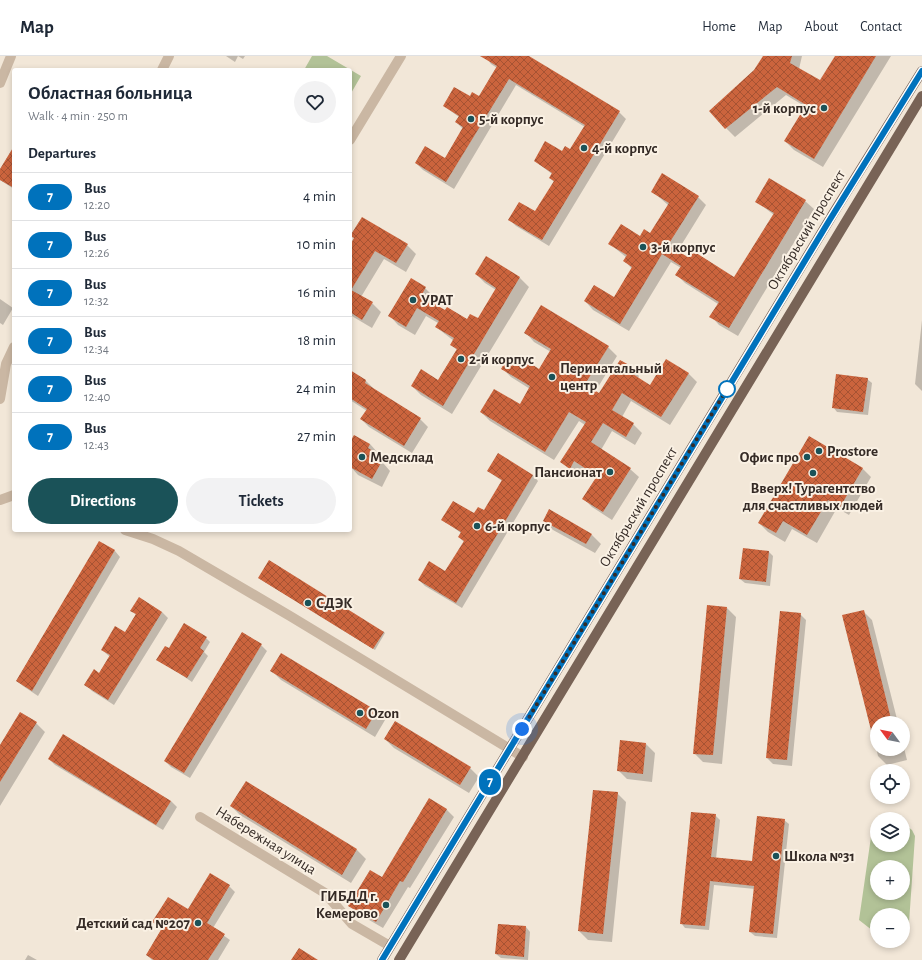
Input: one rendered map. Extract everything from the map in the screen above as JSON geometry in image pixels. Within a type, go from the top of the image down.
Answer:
[{"type":"main road","name":"Октябрьский проспект","points":[[382,960],[828,222],[922,71]]},
{"type":"main road","name":"Октябрьский проспект","points":[[399,960],[922,96]]},
{"type":"street","points":[[0,84],[11,56]]},
{"type":"street","points":[[163,68],[169,56]]},
{"type":"street","points":[[352,137],[401,56]]},
{"type":"street","points":[[0,399],[6,364],[12,351]]},
{"type":"street","points":[[0,500],[12,496]]},
{"type":"street","points":[[131,532],[153,539],[178,551],[297,620],[523,757]]},
{"type":"street","name":"Набережная улица","points":[[200,817],[325,893],[352,924],[390,946]]},
{"type":"green space","points":[[312,56],[327,56],[347,68],[305,68]]},
{"type":"green space","points":[[352,71],[361,76],[352,92]]},
{"type":"green space","points":[[910,828],[915,836],[910,908],[870,908],[870,929],[859,920],[870,844],[870,852],[910,852]]},
{"type":"building","name":"4-й корпус","points":[[480,56],[529,56],[620,111],[542,240],[508,220],[519,202],[535,211],[554,181],[549,178],[552,173],[534,161],[545,141],[562,151],[565,146],[570,149],[585,125],[509,79],[446,182],[415,163],[425,146],[445,158],[463,127],[455,122],[459,116],[443,106],[454,87],[470,96],[472,92],[479,96],[497,66]]},
{"type":"building","name":"1-й корпус","points":[[763,56],[792,56],[790,63],[820,80],[835,56],[876,56],[814,159],[784,141],[806,105],[777,87],[725,129],[709,111],[754,70]]},
{"type":"building","points":[[12,149],[12,187],[0,180],[0,169]]},
{"type":"building","name":"3-й корпус","points":[[662,173],[699,196],[668,245],[686,256],[690,249],[734,277],[774,213],[755,202],[769,178],[806,200],[729,328],[709,317],[719,302],[675,275],[681,266],[662,254],[620,324],[584,301],[594,285],[614,297],[632,267],[623,261],[627,255],[608,244],[621,224],[640,236],[644,229],[650,233],[669,203],[651,192]]},
{"type":"building","points":[[362,217],[408,244],[396,263],[375,251],[352,288],[352,242],[354,238],[352,237],[352,233]]},
{"type":"building","name":"2-й корпус","points":[[486,256],[520,277],[443,406],[411,386],[421,369],[438,380],[457,349],[450,345],[454,338],[435,327],[439,321],[417,308],[406,327],[388,316],[411,278],[426,287],[421,296],[445,310],[447,307],[467,319],[470,314],[478,318],[496,288],[475,274]]},
{"type":"building","points":[[352,291],[373,302],[362,320],[352,313]]},
{"type":"building","name":"Перинатальный центр","points":[[541,305],[609,346],[585,384],[599,393],[620,360],[631,366],[628,371],[650,385],[666,359],[689,373],[661,417],[622,393],[612,410],[634,423],[626,437],[603,423],[591,442],[631,468],[603,512],[582,499],[597,476],[574,461],[570,469],[560,462],[586,422],[569,412],[545,452],[480,412],[494,389],[520,404],[530,386],[501,369],[508,357],[517,363],[521,357],[539,369],[551,349],[524,333]]},
{"type":"building","points":[[352,371],[366,380],[365,383],[421,418],[404,446],[360,419],[367,409],[352,399]]},
{"type":"building","points":[[836,374],[868,378],[863,412],[832,408]]},
{"type":"building","name":"Медсклад","points":[[354,435],[370,444],[368,448],[375,452],[373,456],[382,461],[372,479],[352,468],[352,438]]},
{"type":"building","points":[[809,436],[863,468],[840,507],[828,500],[807,535],[783,521],[776,533],[758,523]]},
{"type":"building","name":"6-й корпус","points":[[498,453],[533,475],[456,603],[418,580],[429,561],[445,571],[464,541],[458,537],[461,532],[441,520],[453,501],[474,513],[478,507],[484,510],[502,480],[487,471]]},
{"type":"building","points":[[549,509],[592,534],[586,544],[543,521]]},
{"type":"building","points":[[99,541],[115,550],[32,691],[16,681]]},
{"type":"building","points":[[743,548],[769,551],[766,582],[739,579]]},
{"type":"building","points":[[269,560],[384,632],[373,649],[258,578]]},
{"type":"building","points":[[139,597],[162,612],[108,700],[84,685],[94,669],[99,673],[110,655],[101,650],[115,626],[125,632],[136,614],[130,611]]},
{"type":"building","points":[[707,605],[727,607],[713,755],[693,754]]},
{"type":"building","points":[[864,610],[890,716],[870,716],[870,726],[842,615]]},
{"type":"building","points":[[780,611],[801,613],[787,760],[766,758]]},
{"type":"building","points":[[184,623],[207,637],[200,648],[204,651],[187,678],[156,660],[165,646],[169,648]]},
{"type":"building","points":[[242,632],[262,644],[184,773],[164,761]]},
{"type":"building","points":[[281,653],[377,711],[366,729],[270,671]]},
{"type":"building","points":[[20,712],[37,722],[0,782],[0,745]]},
{"type":"building","points":[[395,721],[471,767],[460,785],[384,739]]},
{"type":"building","points":[[63,734],[171,801],[156,825],[48,759]]},
{"type":"building","points":[[620,740],[646,743],[643,774],[617,771]]},
{"type":"building","points":[[246,781],[357,849],[342,875],[230,806]]},
{"type":"building","points":[[593,790],[618,792],[603,934],[578,931]]},
{"type":"building","points":[[429,798],[447,809],[403,882],[400,881],[376,922],[348,906],[370,870],[382,877]]},
{"type":"building","points":[[691,812],[716,814],[711,857],[752,861],[757,816],[785,819],[773,934],[749,932],[754,886],[710,881],[705,926],[680,924]]},
{"type":"building","points":[[210,873],[230,885],[207,923],[225,934],[208,960],[154,960],[146,955],[162,928],[152,922],[168,897],[188,909]]},
{"type":"building","points":[[498,924],[526,926],[524,957],[495,954]]},
{"type":"building","points":[[299,948],[318,960],[291,960]]},
{"type":"bus line","name":"7","points":[[382,960],[829,221],[922,71]]},
{"type":"place","name":"1-й корпус","points":[[824,108]]},
{"type":"place","name":"5-й корпус","points":[[471,119]]},
{"type":"place","name":"4-й корпус","points":[[584,148]]},
{"type":"place","name":"3-й корпус","points":[[643,247]]},
{"type":"place","name":"УРАТ","points":[[413,300]]},
{"type":"place","name":"2-й корпус","points":[[461,359]]},
{"type":"place","name":"Перинатальный центр","points":[[552,377]]},
{"type":"place","name":"Prostore","points":[[819,451]]},
{"type":"place","name":"Медсклад","points":[[362,457]]},
{"type":"place","name":"Офис про","points":[[807,457]]},
{"type":"place","name":"Пансионат","points":[[610,472]]},
{"type":"place","name":"Вверх! Турагентство для счастливых людей","points":[[813,473]]},
{"type":"place","name":"6-й корпус","points":[[477,526]]},
{"type":"place","name":"СДЭК","points":[[308,603]]},
{"type":"place","name":"Ozon","points":[[360,713]]},
{"type":"place","name":"Школа №31","points":[[776,856]]},
{"type":"place","name":"ГИБДД г. Кемерово","points":[[386,905]]},
{"type":"place","name":"Детский сад №207","points":[[198,923]]},
{"type":"route","points":[[522,729],[727,389]]}]
